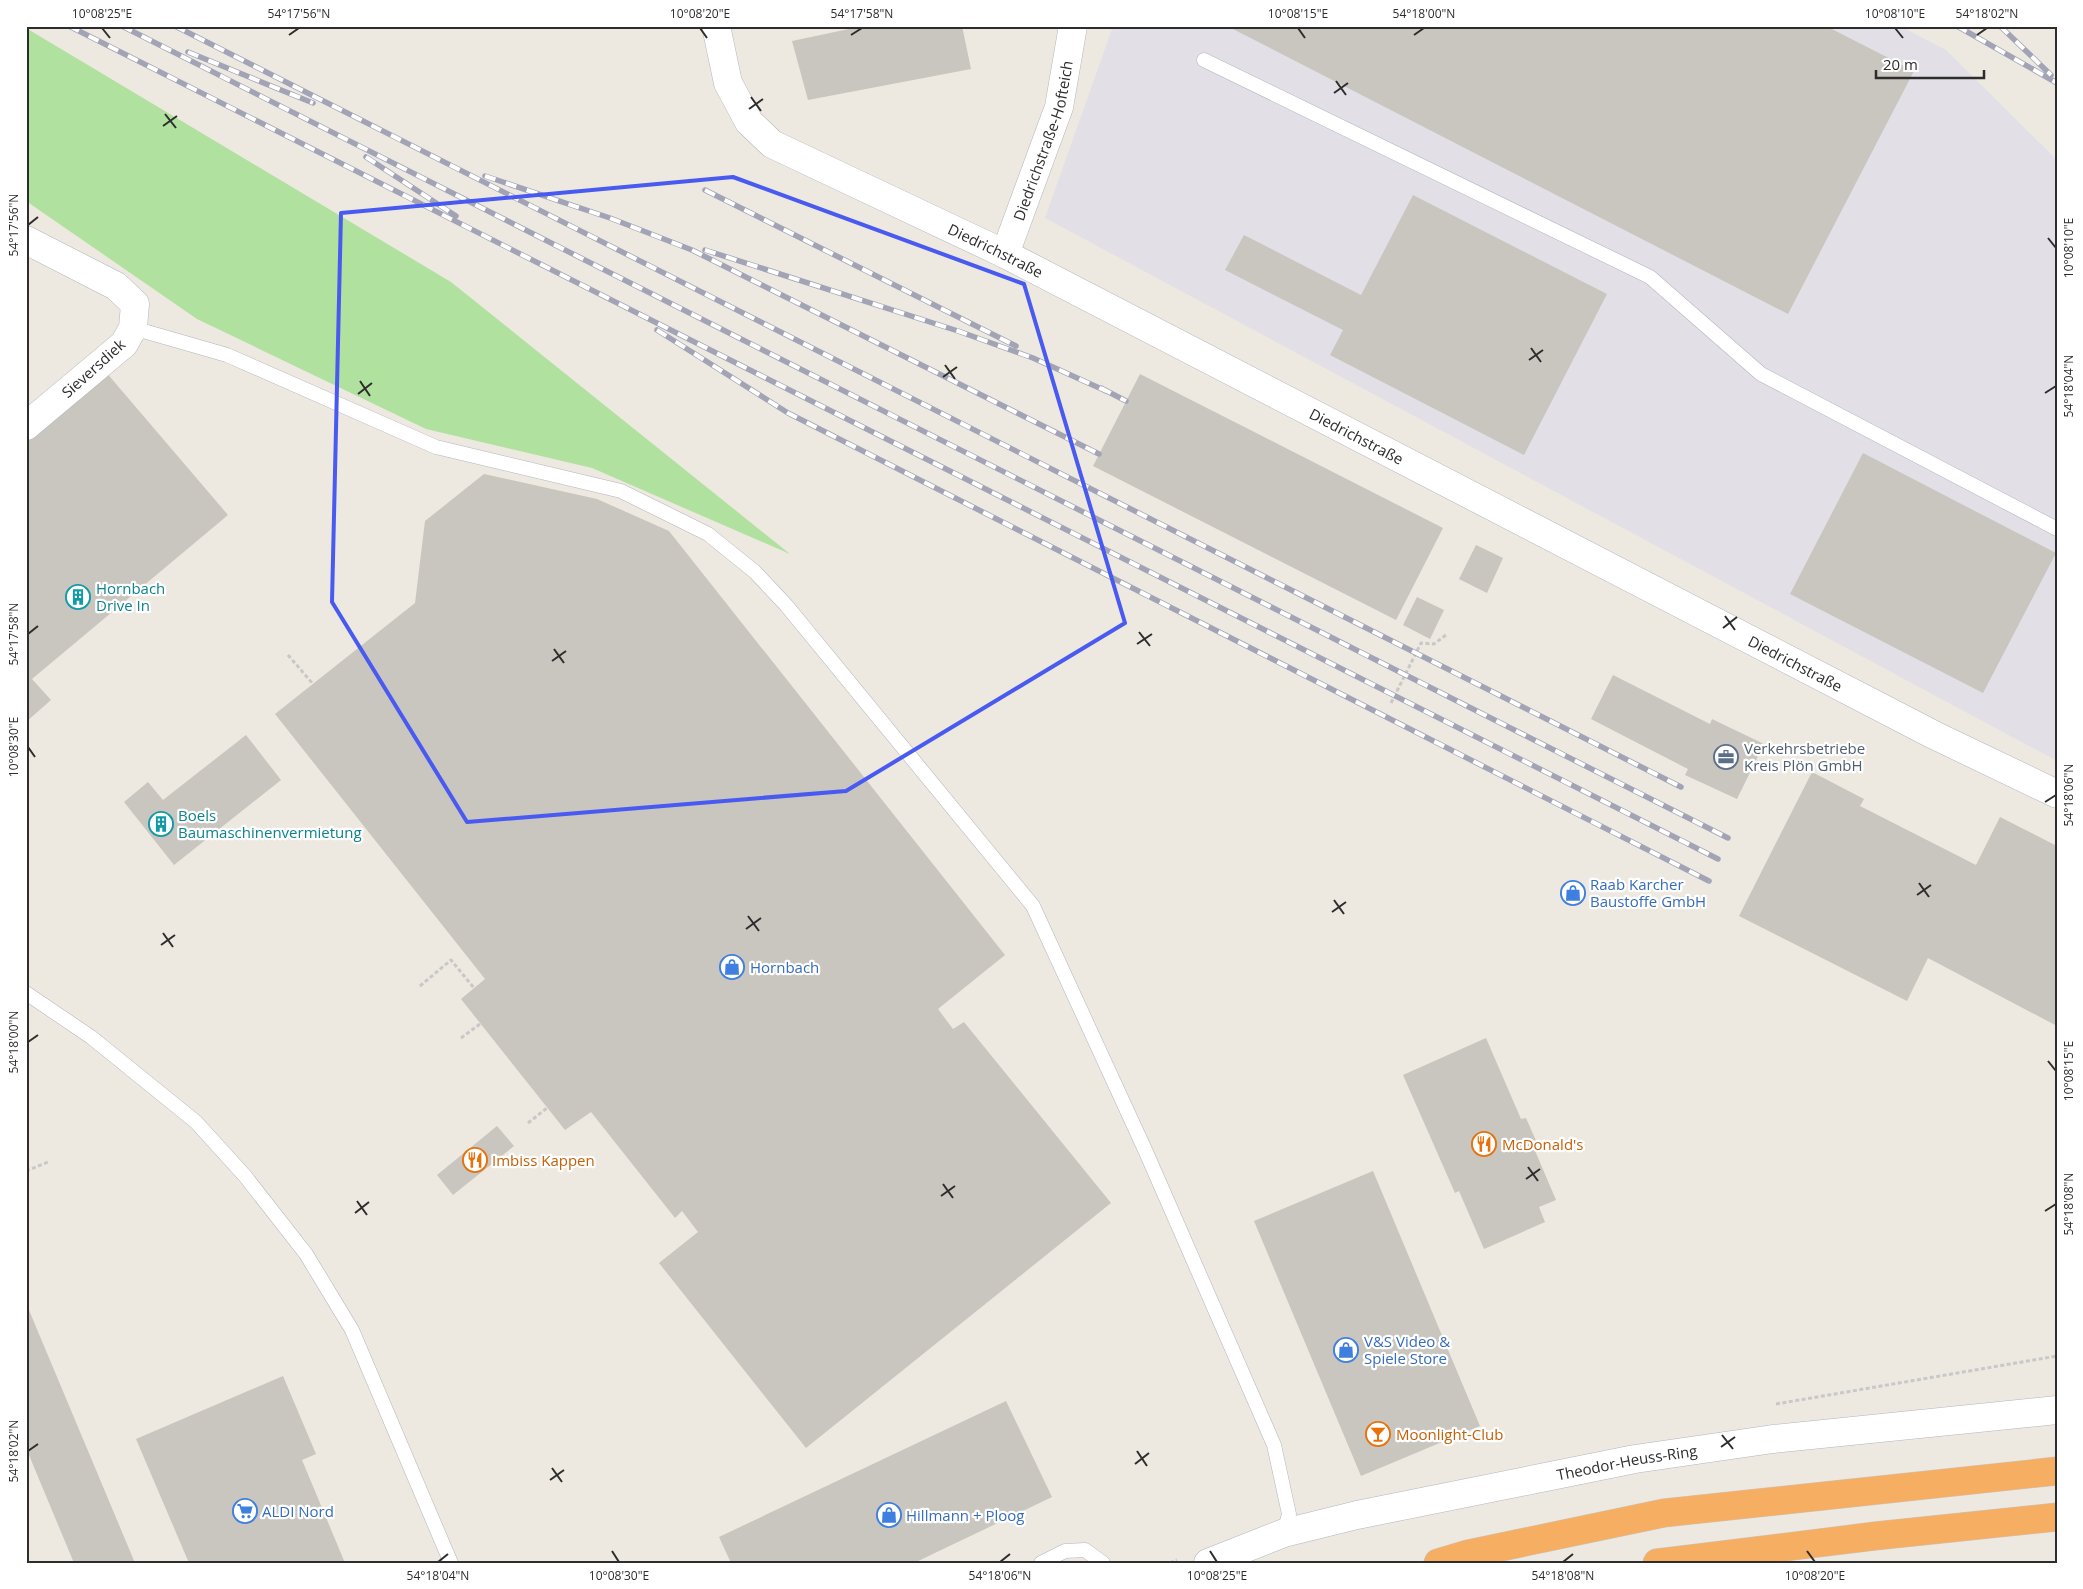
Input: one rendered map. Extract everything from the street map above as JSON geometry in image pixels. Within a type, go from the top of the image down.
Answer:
[{"type":"highway","points":[[1438,1563],[1468,1554],[1664,1513],[2057,1471]]},
{"type":"highway","points":[[1657,1563],[1875,1536],[2057,1517]]},
{"type":"street","name":"Diedrichstraße","points":[[716,26],[728,83],[749,122],[772,144],[1006,254],[1934,735],[2057,794]]},
{"type":"street","name":"Diedrichstraße-Hofteich","points":[[1006,254],[1059,107],[1072,26]]},
{"type":"street","name":"Sieversdiek","points":[[26,240],[116,286],[135,304],[133,328],[124,344],[26,426]]},
{"type":"street","name":"Theodor-Heuss-Ring","points":[[1208,1563],[1284,1533],[1357,1515],[1635,1459],[1773,1439],[2057,1410]]},
{"type":"lane","points":[[1204,60],[1650,277],[1761,374],[2057,529]]},
{"type":"lane","points":[[133,328],[227,355],[436,447],[621,490],[708,534],[755,572],[786,605],[1033,906],[1146,1152],[1274,1445],[1289,1514],[1284,1533]]},
{"type":"lane","points":[[26,993],[91,1037],[196,1122],[245,1176],[306,1254],[352,1330],[451,1563]]},
{"type":"lane","points":[[1041,1563],[1065,1551],[1085,1550],[1103,1563]]},
{"type":"path","points":[[1391,703],[1421,643],[1434,644],[1446,635]]},
{"type":"path","points":[[288,654],[313,684]]},
{"type":"path","points":[[420,986],[451,960],[474,988]]},
{"type":"path","points":[[461,1038],[480,1024]]},
{"type":"path","points":[[528,1123],[548,1108]]},
{"type":"path","points":[[26,1172],[48,1162]]},
{"type":"highlighted area","points":[[733,177],[1024,284],[1125,623],[846,791],[467,822],[332,602],[341,213]]},
{"type":"shaded area","points":[[1113,26],[1900,26],[1946,50],[2057,160],[2057,761],[1045,218]]},
{"type":"green space","points":[[26,28],[451,282],[790,554],[592,468],[426,429],[197,319],[26,201]]},
{"type":"building","points":[[863,26],[962,26],[971,69],[808,100],[792,41]]},
{"type":"building","points":[[1227,26],[1826,26],[1914,71],[1788,314]]},
{"type":"building","points":[[1413,195],[1607,294],[1524,455],[1330,355],[1343,330],[1225,270],[1244,235],[1361,295]]},
{"type":"building","name":"Hornbach Drive In","points":[[105,371],[228,515],[32,679],[51,700],[26,722],[26,438]]},
{"type":"building","points":[[1140,374],[1443,528],[1396,620],[1093,466]]},
{"type":"building","points":[[1863,453],[2056,553],[1983,693],[1790,594]]},
{"type":"building","name":"Hornbach","points":[[484,474],[597,499],[669,531],[1005,955],[938,1009],[953,1029],[964,1022],[1111,1203],[806,1448],[659,1263],[698,1232],[682,1211],[675,1218],[591,1112],[565,1130],[461,999],[485,979],[275,714],[415,603],[425,521]]},
{"type":"building","points":[[1476,545],[1503,558],[1487,593],[1459,579]]},
{"type":"building","points":[[1417,597],[1444,610],[1430,639],[1403,625]]},
{"type":"building","points":[[1613,675],[1710,724],[1712,719],[1764,744],[1737,799],[1685,775],[1688,769],[1591,719]]},
{"type":"building","points":[[246,735],[281,780],[174,865],[124,802],[148,782],[163,800]]},
{"type":"building","points":[[1812,772],[1864,799],[1860,806],[1976,865],[2000,817],[2057,846],[2057,1026],[1928,958],[1907,1001],[1739,916]]},
{"type":"building","name":"McDonald's","points":[[1486,1038],[1521,1119],[1526,1118],[1537,1143],[1533,1146],[1556,1200],[1539,1207],[1545,1222],[1484,1249],[1459,1191],[1455,1193],[1403,1075]]},
{"type":"building","name":"Imbiss Kappen","points":[[497,1126],[514,1146],[453,1195],[437,1175]]},
{"type":"building","points":[[1373,1171],[1480,1426],[1361,1476],[1254,1221]]},
{"type":"building","points":[[26,1303],[135,1563],[74,1563],[26,1448]]},
{"type":"building","name":"ALDI Nord","points":[[283,1376],[316,1454],[302,1460],[345,1563],[189,1563],[136,1439]]},
{"type":"building","points":[[1006,1401],[1052,1497],[914,1563],[731,1563],[719,1537]]},
{"type":"railway","points":[[69,26],[1718,859]]},
{"type":"railway","points":[[122,26],[1728,838]]},
{"type":"railway","points":[[175,26],[1681,787]]},
{"type":"railway","points":[[1957,26],[2057,83]]},
{"type":"railway","points":[[2000,26],[2051,75]]},
{"type":"railway","points":[[188,52],[313,103]]},
{"type":"railway","points":[[366,157],[456,216]]},
{"type":"railway","points":[[485,176],[610,218],[692,250],[1099,454]]},
{"type":"railway","points":[[705,190],[1016,346]]},
{"type":"railway","points":[[705,250],[958,331],[1033,358],[1106,391]]},
{"type":"railway","points":[[657,330],[788,413],[1709,881]]},
{"type":"railway","points":[[1101,388],[1126,401]]},
{"type":"place","name":"Hornbach Drive In","points":[[78,597]]},
{"type":"place","name":"Verkehrsbetriebe Kreis Plön GmbH","points":[[1726,757]]},
{"type":"place","name":"Boels Baumaschinenvermietung","points":[[161,824]]},
{"type":"place","name":"Raab Karcher Baustoffe GmbH","points":[[1573,893]]},
{"type":"place","name":"Hornbach","points":[[732,967]]},
{"type":"place","name":"McDonald's","points":[[1484,1144]]},
{"type":"place","name":"Imbiss Kappen","points":[[475,1160]]},
{"type":"place","name":"V&S Video & Spiele Store","points":[[1346,1350]]},
{"type":"place","name":"Moonlight-Club","points":[[1378,1434]]},
{"type":"place","name":"ALDI Nord","points":[[245,1511]]},
{"type":"place","name":"Hillmann + Ploog","points":[[889,1515]]}]
